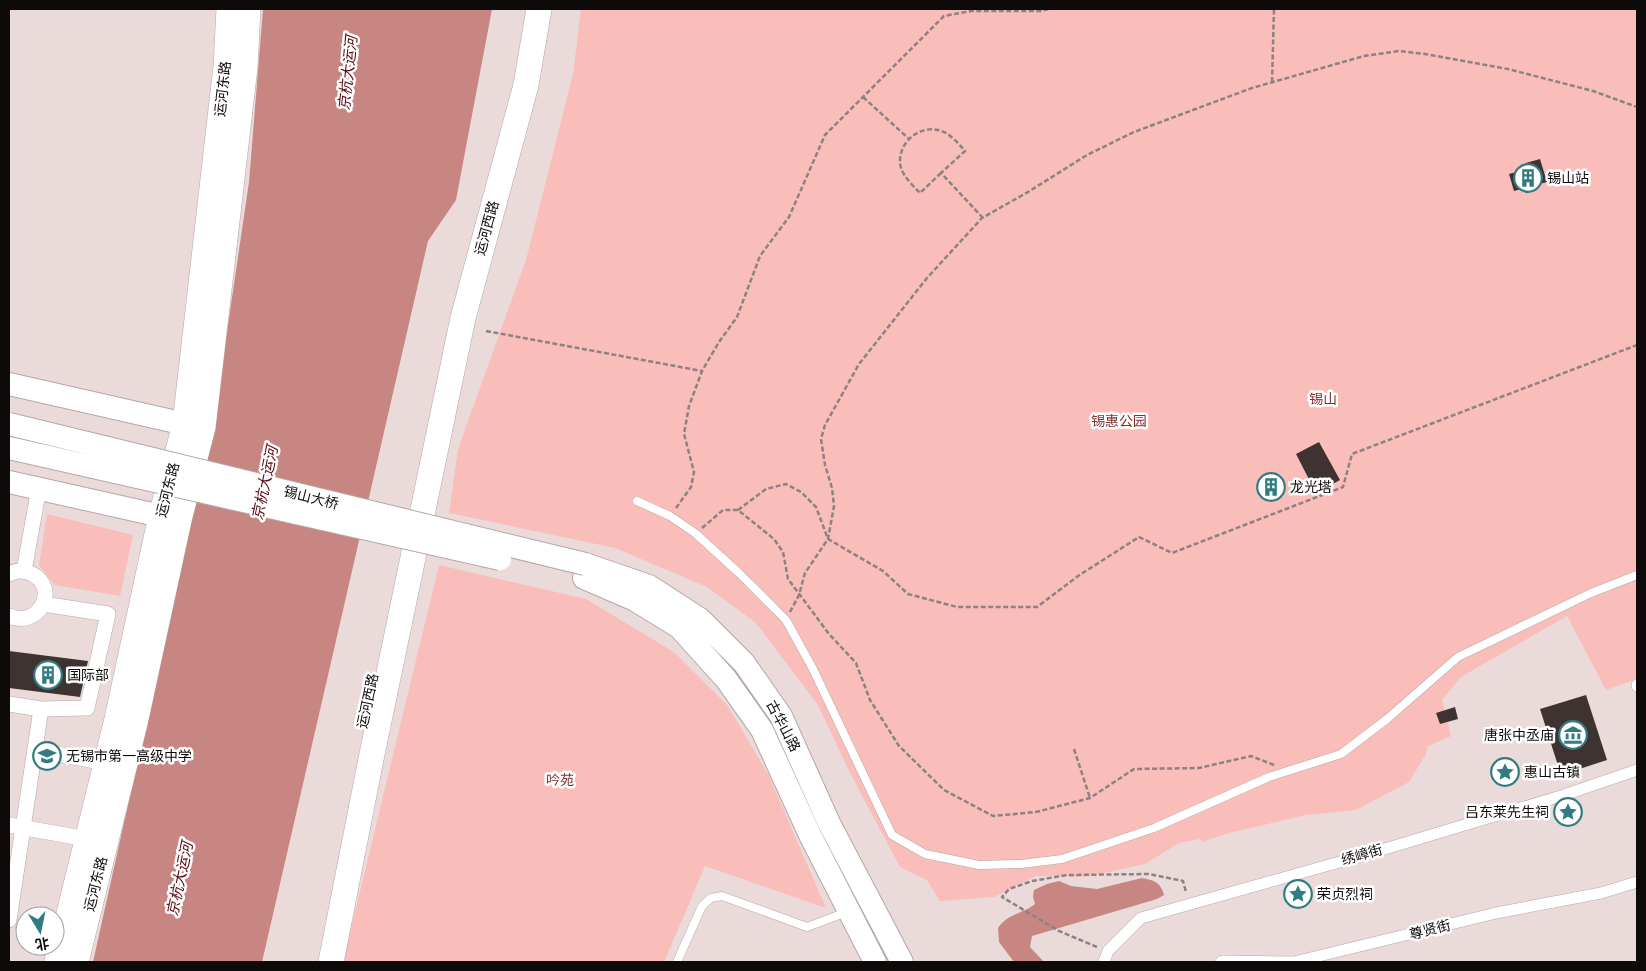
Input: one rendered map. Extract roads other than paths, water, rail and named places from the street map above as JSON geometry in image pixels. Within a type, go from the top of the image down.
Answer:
[{"type":"main road","name":"运河东路","points":[[57,962],[117,720],[161,516],[185,424],[226,66],[229,9]]},
{"type":"main road","name":"运河东路","points":[[76,962],[135,724],[180,520],[203,427],[245,67],[248,9]]},
{"type":"main road","name":"运河西路","points":[[331,962],[463,318],[526,85],[539,9]]},
{"type":"main road","points":[[9,384],[185,424]]},
{"type":"main road","name":"锡山大桥","points":[[9,424],[584,571]]},
{"type":"main road","name":"锡山大桥","points":[[9,448],[584,571]]},
{"type":"main road","name":"运河西路","points":[[314,962],[414,472],[436,448]]},
{"type":"main road","points":[[9,482],[161,516]]},
{"type":"main road","name":"古华山路","points":[[584,571],[649,586],[700,619],[744,663],[781,716],[829,823],[860,905],[875,962]]},
{"type":"main road","name":"古华山路","points":[[860,905],[902,962]]},
{"type":"street","points":[[24,571],[39,488]]},
{"type":"street","points":[[9,574],[24,571],[35,575],[41,581],[45,596],[39,611],[25,619],[9,616]]},
{"type":"street","points":[[9,704],[41,709],[87,708],[108,614],[43,604]]},
{"type":"street","points":[[9,920],[16,826],[35,750],[41,709]]},
{"type":"street","points":[[35,750],[106,763]]},
{"type":"street","name":"绣嶂街","points":[[1106,957],[1141,918],[1561,796],[1637,770]]},
{"type":"street","points":[[16,826],[87,839]]},
{"type":"street","name":"尊贤街","points":[[1221,962],[1294,962],[1496,913],[1601,894],[1637,882]]},
{"type":"lane","points":[[637,501],[670,516],[695,533],[786,620],[813,669],[892,835],[925,854],[979,865],[1021,864],[1062,859],[1154,828],[1244,788],[1341,754],[1387,719],[1458,657],[1591,593],[1637,575]]},
{"type":"lane","points":[[677,962],[702,906],[710,898],[722,896],[807,927],[860,905]]},
{"type":"water","name":"京杭大运河","points":[[263,9],[492,9],[456,200],[428,241],[262,962],[93,962],[215,414],[249,182]]},
{"type":"water","points":[[1142,878],[1156,882],[1161,887],[1164,895],[1157,899],[1032,936],[1030,947],[1044,962],[1014,962],[999,942],[998,928],[1002,923],[1035,904],[1034,890],[1047,884],[1059,881],[1071,886],[1097,889]]},
{"type":"place","name":"锡山站","points":[[1528,178]]},
{"type":"place","name":"龙光塔","points":[[1271,487]]},
{"type":"place","name":"国际部","points":[[48,675]]},
{"type":"place","name":"唐张中丞庙","points":[[1573,735]]},
{"type":"place","name":"无锡市第一高级中学","points":[[47,756]]},
{"type":"place","name":"惠山古镇","points":[[1505,772]]},
{"type":"place","name":"吕东莱先生祠","points":[[1568,812]]},
{"type":"place","name":"荣贞烈祠","points":[[1298,894]]},
{"type":"park label","name":"锡山","points":[[1323,399]]},
{"type":"park label","name":"锡惠公园","points":[[1119,421]]},
{"type":"park label","name":"吟苑","points":[[560,780]]}]
